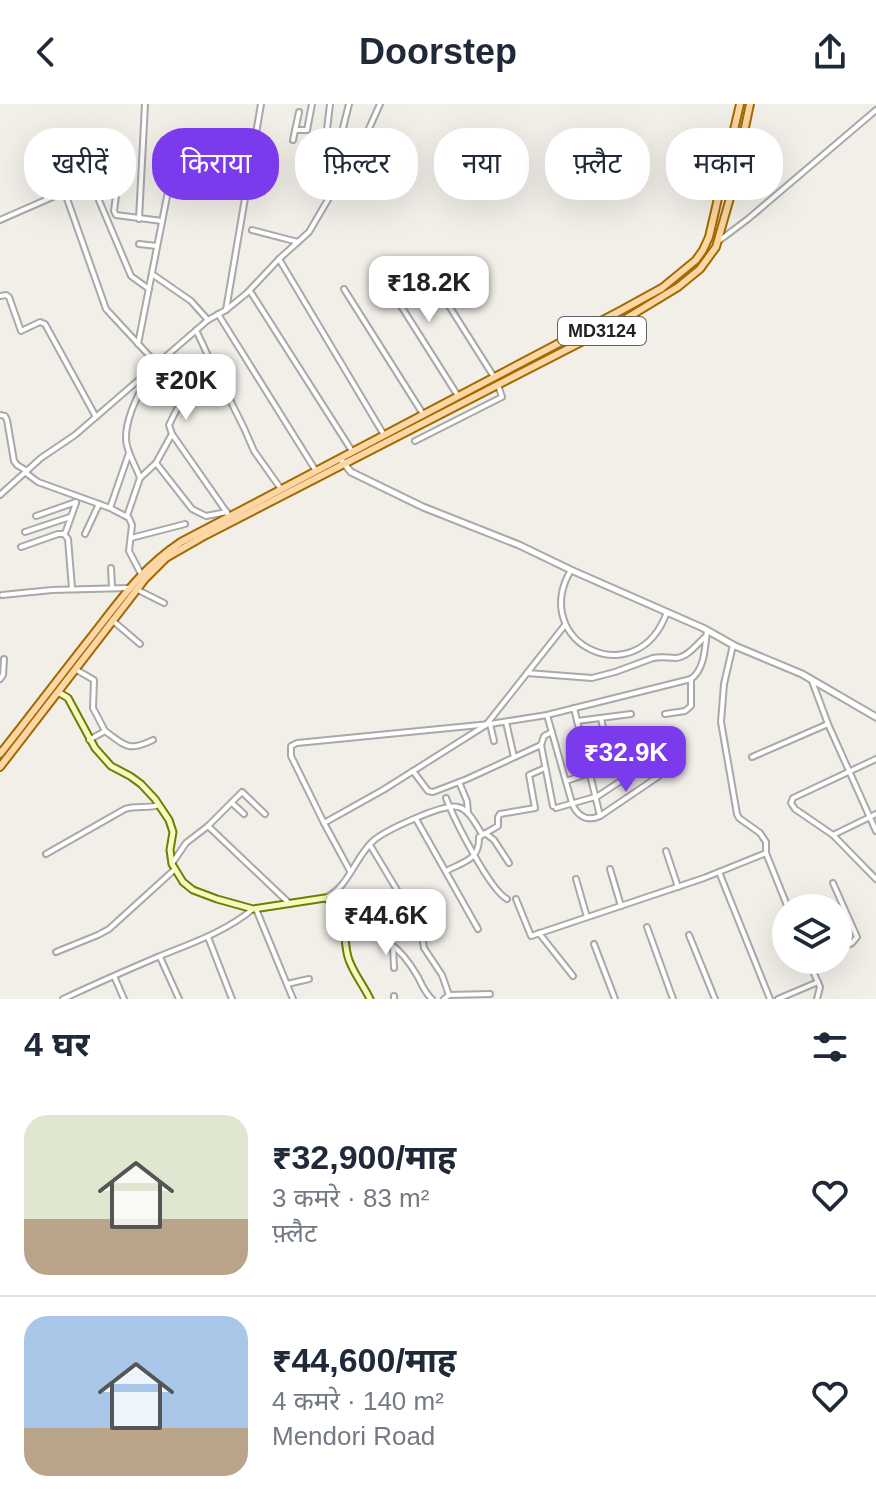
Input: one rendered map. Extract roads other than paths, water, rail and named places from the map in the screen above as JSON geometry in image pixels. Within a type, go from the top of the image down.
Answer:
[{"type":"main road","name":"MD3124","points":[[342,461],[352,451],[662,288],[696,260],[709,237],[740,104]]},
{"type":"main road","name":"MD3124","points":[[137,589],[166,558],[342,461],[424,424],[622,321],[665,296],[700,269],[718,241],[750,104]]},
{"type":"main road","points":[[445,403],[449,410]]},
{"type":"main road","points":[[0,767],[4,753],[42,702],[128,588],[158,557],[228,514],[342,461]]},
{"type":"main road","points":[[4,753],[58,692],[137,589]]},
{"type":"main road","points":[[58,692],[68,698],[89,740],[111,766],[141,784],[159,805],[173,828],[170,850],[173,867],[183,882],[193,890],[255,909],[325,898],[331,900],[338,908],[346,932],[349,961],[370,999]]},
{"type":"street","points":[[139,219],[145,104]]},
{"type":"street","points":[[226,310],[261,104]]},
{"type":"street","points":[[307,128],[312,104]]},
{"type":"street","points":[[327,128],[330,104]]},
{"type":"street","points":[[343,128],[349,104]]},
{"type":"street","points":[[0,495],[208,320],[249,291],[309,232],[367,133],[380,104]]},
{"type":"street","points":[[718,241],[876,110]]},
{"type":"street","points":[[295,128],[299,112]]},
{"type":"street","points":[[293,140],[295,130]]},
{"type":"street","points":[[0,220],[41,200]]},
{"type":"street","points":[[67,200],[106,309],[154,365]]},
{"type":"street","points":[[98,200],[131,276],[149,289]]},
{"type":"street","points":[[115,200],[116,215],[162,221]]},
{"type":"street","points":[[138,344],[166,200]]},
{"type":"street","points":[[252,230],[298,242]]},
{"type":"street","points":[[139,244],[157,246]]},
{"type":"street","points":[[279,259],[384,435]]},
{"type":"street","points":[[377,268],[458,396]]},
{"type":"street","points":[[425,268],[494,377]]},
{"type":"street","points":[[152,274],[198,306],[208,320]]},
{"type":"street","points":[[344,289],[423,414]]},
{"type":"street","points":[[249,291],[352,451]]},
{"type":"street","points":[[0,296],[9,297],[21,331],[40,322],[45,324],[96,417]]},
{"type":"street","points":[[218,314],[316,471]]},
{"type":"street","points":[[196,330],[254,451],[281,489]]},
{"type":"street","points":[[156,463],[192,509],[206,516],[228,514],[172,434],[169,425],[195,377],[210,360]]},
{"type":"street","points":[[140,478],[126,443],[129,418],[154,365]]},
{"type":"street","points":[[415,441],[502,397],[498,385]]},
{"type":"street","points":[[458,406],[461,418]]},
{"type":"street","points":[[0,415],[7,420],[14,461],[38,482],[77,500],[99,504],[127,516],[132,525],[129,551],[141,574]]},
{"type":"street","points":[[424,424],[425,436]]},
{"type":"street","points":[[127,516],[140,478],[156,463],[172,434]]},
{"type":"street","points":[[110,508],[129,451]]},
{"type":"street","points":[[342,461],[351,472],[423,507],[519,545],[667,612],[811,679],[876,717]]},
{"type":"street","points":[[36,516],[77,500]]},
{"type":"street","points":[[64,534],[77,500]]},
{"type":"street","points":[[85,534],[99,504]]},
{"type":"street","points":[[25,532],[70,517]]},
{"type":"street","points":[[131,538],[185,524]]},
{"type":"street","points":[[21,547],[64,534]]},
{"type":"street","points":[[64,534],[68,539],[73,590]]},
{"type":"street","points":[[111,568],[112,587]]},
{"type":"street","points":[[571,570],[565,580],[560,603],[565,625],[575,639],[588,649],[604,655],[621,655],[637,650],[651,641],[661,628],[667,612]]},
{"type":"street","points":[[2,595],[112,587],[137,589],[164,603]]},
{"type":"street","points":[[112,620],[140,644]]},
{"type":"street","points":[[324,823],[488,725],[565,625]]},
{"type":"street","points":[[527,673],[577,678],[602,676],[653,658],[684,656],[708,633]]},
{"type":"street","points":[[350,871],[291,756],[291,746],[294,744],[488,725],[547,715],[691,679],[701,668],[708,633]]},
{"type":"street","points":[[730,643],[721,722],[739,818],[760,833],[766,842],[766,853],[782,894]]},
{"type":"street","points":[[0,679],[4,659]]},
{"type":"street","points":[[75,669],[95,682],[93,708],[105,731],[127,747],[141,746],[153,740]]},
{"type":"street","points":[[665,714],[685,711],[691,706],[691,679]]},
{"type":"street","points":[[811,679],[876,831]]},
{"type":"street","points":[[574,708],[600,816]]},
{"type":"street","points":[[577,721],[631,714]]},
{"type":"street","points":[[547,715],[572,803],[580,816],[592,819],[600,816],[659,776]]},
{"type":"street","points":[[601,718],[611,766]]},
{"type":"street","points":[[506,722],[514,757]]},
{"type":"street","points":[[752,757],[828,724]]},
{"type":"street","points":[[488,725],[494,741]]},
{"type":"street","points":[[89,740],[105,731]]},
{"type":"street","points":[[552,732],[544,736],[541,745],[554,807],[595,797],[642,767]]},
{"type":"street","points":[[606,745],[628,744]]},
{"type":"street","points":[[413,771],[430,792],[541,745]]},
{"type":"street","points":[[566,781],[654,749],[672,751]]},
{"type":"street","points":[[876,759],[791,801],[795,809],[833,835],[876,879]]},
{"type":"street","points":[[446,871],[475,856],[479,837],[498,826],[498,817],[502,813],[535,808],[529,775],[545,768]]},
{"type":"street","points":[[459,782],[468,813]]},
{"type":"street","points":[[56,952],[109,929],[173,867],[186,843],[244,792],[265,814]]},
{"type":"street","points":[[446,798],[475,856],[498,894],[507,899]]},
{"type":"street","points":[[232,803],[244,814]]},
{"type":"street","points":[[46,854],[125,809],[159,805]]},
{"type":"street","points":[[325,898],[337,891],[370,845],[381,836],[449,806],[459,807],[468,813],[483,834],[494,840],[509,863]]},
{"type":"street","points":[[833,835],[876,814]]},
{"type":"street","points":[[416,819],[478,929]]},
{"type":"street","points":[[208,826],[290,904]]},
{"type":"street","points":[[370,845],[421,930],[424,948],[442,975],[446,997],[490,994]]},
{"type":"street","points":[[666,851],[678,887]]},
{"type":"street","points":[[516,899],[531,936],[678,887],[766,853]]},
{"type":"street","points":[[610,869],[621,906]]},
{"type":"street","points":[[719,872],[770,999]]},
{"type":"street","points":[[576,879],[587,917]]},
{"type":"street","points":[[833,883],[838,894]]},
{"type":"street","points":[[63,999],[208,937],[255,909],[293,999]]},
{"type":"street","points":[[852,926],[857,937],[852,943]]},
{"type":"street","points":[[647,927],[673,999]]},
{"type":"street","points":[[346,932],[371,934],[393,945],[407,959],[432,999]]},
{"type":"street","points":[[539,933],[573,976]]},
{"type":"street","points":[[689,935],[713,998]]},
{"type":"street","points":[[208,937],[232,999]]},
{"type":"street","points":[[594,944],[615,999]]},
{"type":"street","points":[[393,945],[394,968]]},
{"type":"street","points":[[159,957],[179,999]]},
{"type":"street","points":[[815,974],[820,991],[817,999]]},
{"type":"street","points":[[114,976],[124,999]]},
{"type":"street","points":[[287,984],[309,979]]},
{"type":"street","points":[[778,999],[818,982]]}]
